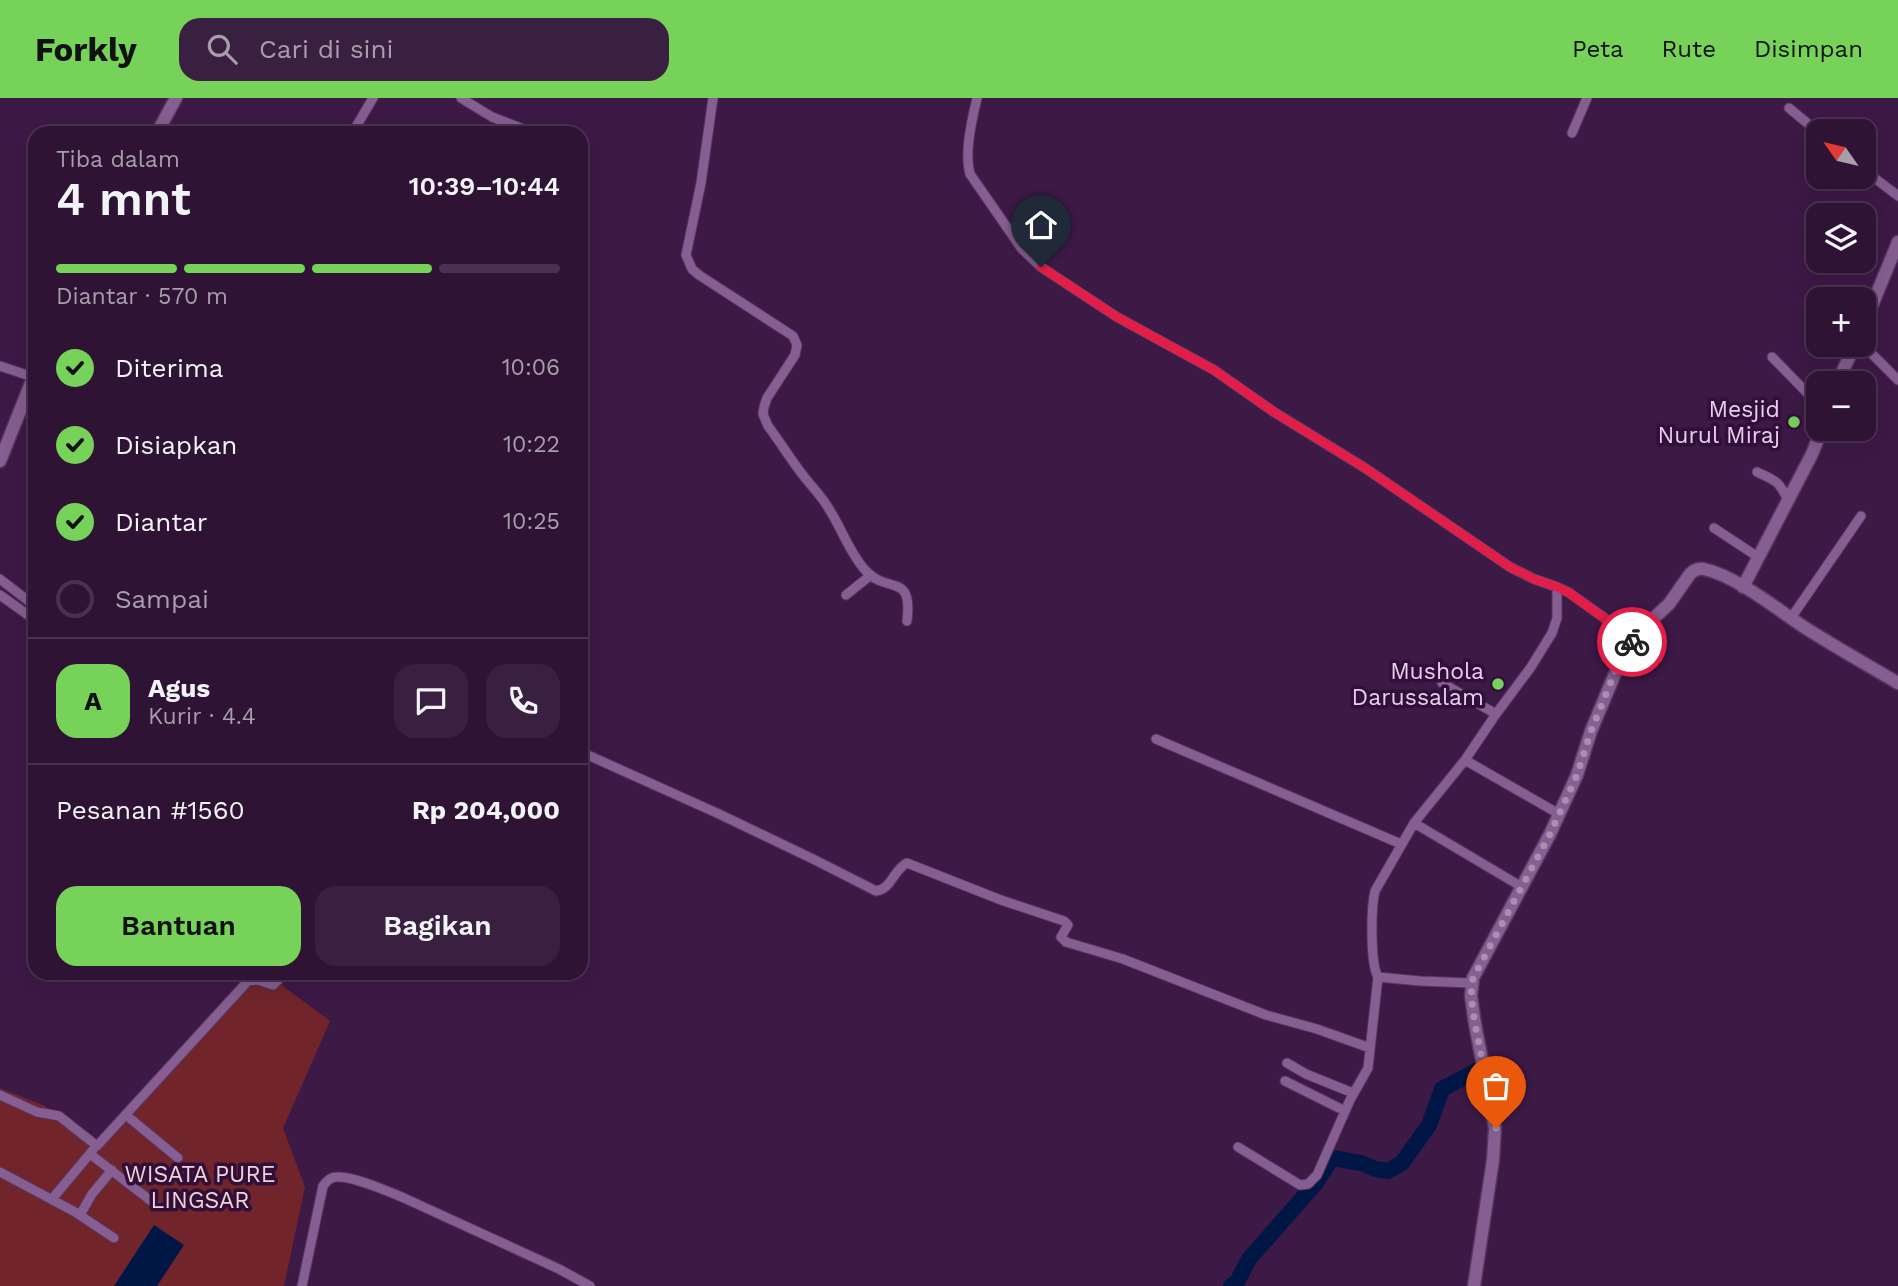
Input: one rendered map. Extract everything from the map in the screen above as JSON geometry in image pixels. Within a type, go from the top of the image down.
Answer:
[{"type":"street","points":[[160,126],[176,98]]},
{"type":"street","points":[[357,126],[373,98]]},
{"type":"street","points":[[461,98],[492,117],[516,126]]},
{"type":"street","points":[[713,98],[701,183],[686,255],[688,262],[699,275],[793,336],[797,345],[795,355],[767,398],[763,414],[768,426],[830,510],[856,558],[871,575],[906,593],[909,604],[907,621]]},
{"type":"street","points":[[977,98],[967,151],[970,174],[1022,248],[1041,267],[1117,317],[1214,370],[1510,567],[1568,592],[1633,639]]},
{"type":"street","points":[[1572,133],[1587,98]]},
{"type":"street","points":[[1789,108],[1806,122]]},
{"type":"street","points":[[1876,179],[1898,196]]},
{"type":"street","points":[[1876,296],[1898,242]]},
{"type":"street","points":[[1772,357],[1806,392]]},
{"type":"street","points":[[1875,357],[1898,380]]},
{"type":"street","points":[[0,366],[28,373]]},
{"type":"street","points":[[0,461],[4,440],[28,388]]},
{"type":"street","points":[[1743,587],[1817,441]]},
{"type":"street","points":[[1757,471],[1780,484],[1787,500]]},
{"type":"street","points":[[1791,618],[1861,516]]},
{"type":"street","points":[[1714,528],[1758,557]]},
{"type":"street","points":[[1474,1286],[1496,1128],[1480,1055],[1471,983],[1559,814],[1577,775],[1591,731],[1619,662],[1633,639],[1669,604],[1693,570],[1700,568],[1743,587],[1898,683]]},
{"type":"street","points":[[846,595],[871,575]]},
{"type":"street","points":[[0,579],[28,601]]},
{"type":"street","points":[[1238,1147],[1300,1185],[1314,1180],[1353,1093],[1368,1068],[1378,977],[1374,969],[1372,903],[1377,885],[1414,823],[1465,760],[1556,627],[1557,587]]},
{"type":"street","points":[[0,595],[28,615]]},
{"type":"street","points":[[1442,682],[1496,714]]},
{"type":"street","points":[[1156,739],[1401,844]]},
{"type":"street","points":[[588,755],[719,814],[877,891],[888,886],[899,868],[907,863],[1001,900],[1064,921],[1068,925],[1061,937],[1066,942],[1123,959],[1266,1015],[1370,1048]]},
{"type":"street","points":[[1465,760],[1559,814]]},
{"type":"street","points":[[1414,823],[1522,887]]},
{"type":"street","points":[[1378,977],[1471,983]]},
{"type":"street","points":[[52,1199],[93,1150],[248,981],[253,980]]},
{"type":"street","points":[[260,980],[273,985],[278,980]]},
{"type":"street","points":[[1287,1063],[1353,1093]]},
{"type":"street","points":[[1285,1081],[1345,1111]]},
{"type":"street","points":[[0,1095],[37,1112],[59,1116],[112,1170],[156,1204]]},
{"type":"street","points":[[126,1115],[178,1158]]},
{"type":"street","points":[[80,1216],[92,1194],[112,1170]]},
{"type":"street","points":[[0,1172],[52,1199],[114,1238]]},
{"type":"street","points":[[302,1286],[323,1186],[337,1177],[404,1198],[559,1269],[590,1286]]},
{"type":"green space","name":"WISATA PURE LINGSAR","points":[[279,983],[330,1021],[283,1128],[305,1187],[284,1286],[0,1286],[0,1088],[45,1106],[97,1152],[247,987]]},
{"type":"water","points":[[154,1225],[184,1245],[157,1286],[114,1286]]},
{"type":"waterway","points":[[1231,1286],[1237,1282],[1249,1259],[1316,1183],[1332,1158],[1388,1171],[1402,1163],[1429,1125],[1442,1089],[1478,1070]]},
{"type":"way so far","points":[[1496,1128],[1483,1071],[1471,983],[1550,834],[1577,775],[1591,731],[1619,662],[1632,642]]},
{"type":"place","name":"Mesjid Nurul Miraj","points":[[1794,422]]},
{"type":"place","name":"Mushola Darussalam","points":[[1498,684]]},
{"type":"route","points":[[1041,267],[1117,317],[1214,370],[1510,567],[1568,592],[1633,639],[1632,642]]}]
